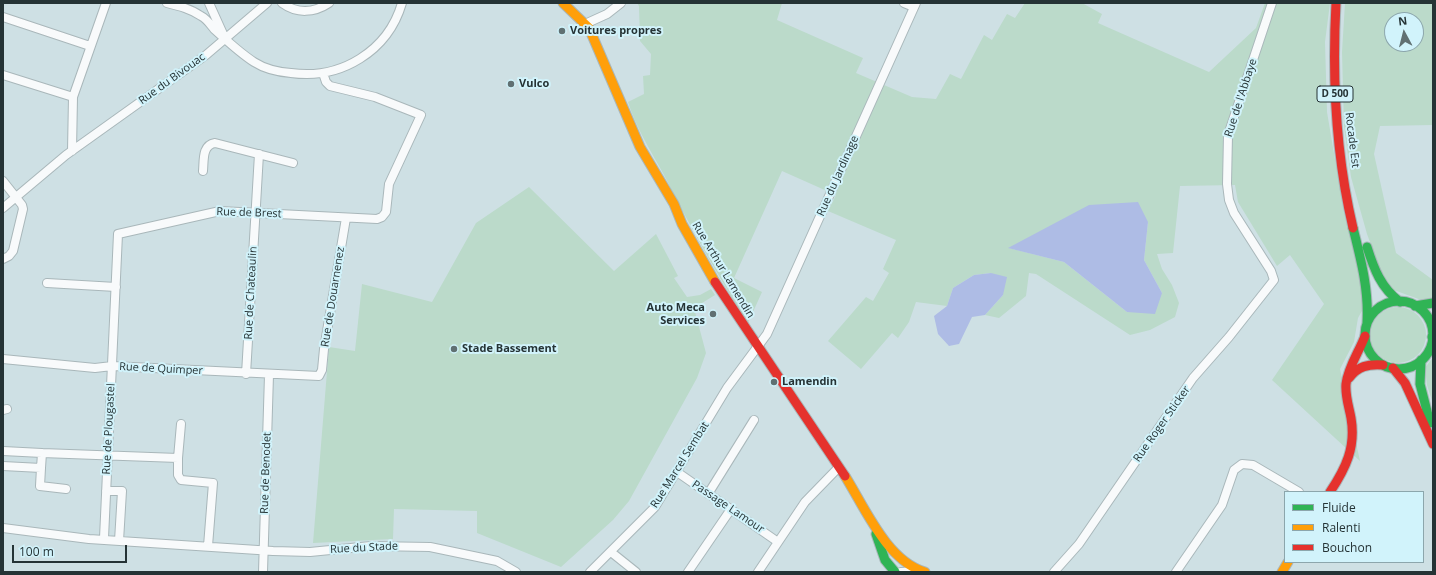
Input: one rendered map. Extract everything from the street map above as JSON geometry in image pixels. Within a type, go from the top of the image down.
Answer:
[{"type":"street","points":[[72,151],[72,97],[106,3]]},
{"type":"street","points":[[167,3],[190,10],[202,16],[253,62],[268,69],[302,75],[323,73],[348,66],[370,52],[388,33],[397,17],[402,3]]},
{"type":"street","points":[[209,3],[225,38]]},
{"type":"street","name":"Rue du Bivouac","points":[[3,208],[72,151],[206,55],[267,3]]},
{"type":"street","points":[[282,3],[291,8],[304,11],[317,9],[329,3]]},
{"type":"street","name":"Rue Arthur Lamendin","points":[[563,3],[585,24],[591,33],[643,153],[674,204],[682,224],[718,288],[839,467],[867,514]]},
{"type":"street","points":[[585,24],[607,14],[621,3]]},
{"type":"street","points":[[904,3],[915,5]]},
{"type":"street","name":"Rue de l'Abbaye","points":[[1272,3],[1228,135],[1227,184],[1232,209],[1272,271],[1274,280]]},
{"type":"street","name":"Rocade Est","points":[[1336,3],[1334,68],[1335,100],[1346,185]]},
{"type":"street","name":"Rue du Jardinage","points":[[757,347],[767,334],[915,5]]},
{"type":"street","points":[[3,18],[90,46]]},
{"type":"street","name":"Rue de Brest","points":[[118,234],[215,211],[346,218],[377,219],[382,217],[386,212],[389,184],[421,115],[375,97],[330,86],[326,82],[323,73]]},
{"type":"street","points":[[3,75],[72,97]]},
{"type":"street","points":[[203,171],[205,148],[211,143],[219,143],[293,163]]},
{"type":"street","name":"Rue de Chateaulin","points":[[246,374],[259,154]]},
{"type":"street","points":[[3,181],[22,205],[23,213],[13,251],[9,256],[3,259]]},
{"type":"street","name":"D 500","points":[[1346,185],[1377,276],[1386,291],[1400,302]]},
{"type":"street","name":"D 500","points":[[1346,185],[1351,217],[1368,289],[1367,323]]},
{"type":"street","name":"Rue de Douarnenez","points":[[319,376],[322,370],[325,342],[346,218]]},
{"type":"street","name":"Rue de Plougastel","points":[[104,538],[118,234]]},
{"type":"street","name":"Rue Roger Sticker","points":[[1054,572],[1079,544],[1193,378],[1229,337],[1274,280]]},
{"type":"street","points":[[47,283],[116,287]]},
{"type":"street","points":[[1331,491],[1348,463],[1354,446],[1353,428],[1346,395],[1347,380],[1351,366],[1365,336],[1367,323],[1373,313],[1382,306],[1400,302],[1415,306],[1421,310],[1428,319],[1433,336],[1428,352],[1421,360],[1408,368],[1393,368],[1383,365],[1362,365],[1354,371],[1347,380]]},
{"type":"street","points":[[1415,306],[1433,303]]},
{"type":"street","points":[[1365,336],[1369,351],[1383,365]]},
{"type":"street","name":"Rue Marcel Sembat","points":[[590,572],[655,507],[727,388],[757,347]]},
{"type":"street","name":"Rue de Quimper","points":[[3,359],[95,368],[112,366],[246,374],[319,376]]},
{"type":"street","points":[[1421,360],[1419,369],[1420,380],[1433,434]]},
{"type":"street","points":[[1393,368],[1405,384],[1433,444]]},
{"type":"street","name":"Rue de Benodet","points":[[263,572],[269,375]]},
{"type":"street","points":[[708,494],[754,420]]},
{"type":"street","points":[[181,424],[178,475],[181,480],[213,483],[208,546]]},
{"type":"street","points":[[3,451],[178,458]]},
{"type":"street","points":[[42,453],[40,486],[66,489]]},
{"type":"street","points":[[1176,572],[1222,505],[1234,470],[1239,466],[1245,464],[1253,465],[1297,491]]},
{"type":"street","points":[[3,466],[41,468]]},
{"type":"street","points":[[758,572],[807,500],[839,467]]},
{"type":"street","name":"Passage Lamour","points":[[677,472],[778,542]]},
{"type":"street","name":"Rue de Plougastel","points":[[106,491],[122,491],[118,541]]},
{"type":"street","points":[[688,572],[731,509]]},
{"type":"street","points":[[867,514],[883,555],[887,563],[895,572]]},
{"type":"street","points":[[867,514],[896,555],[908,565],[923,572]]},
{"type":"street","name":"Rue du Stade","points":[[3,528],[84,538],[104,538],[118,541],[264,550],[310,552],[371,546],[430,547],[497,561],[516,572]]},
{"type":"street","points":[[611,552],[636,572]]},
{"type":"street","points":[[883,555],[884,572]]},
{"type":"street","points":[[1282,572],[1287,563]]},
{"type":"street","points":[[901,572],[923,572]]},
{"type":"green space","points":[[637,3],[782,3],[777,20],[863,58],[856,73],[912,97],[936,99],[950,74],[961,79],[984,35],[992,40],[1007,14],[1015,18],[1025,3],[1082,3],[1102,14],[1098,23],[1209,72],[1256,28],[1265,3],[1330,3],[1325,42],[1327,112],[1344,213],[1363,288],[1363,309],[1358,318],[1354,342],[1340,369],[1360,461],[1272,380],[1324,304],[1290,255],[1277,266],[1238,202],[1235,185],[1180,186],[1173,253],[1157,254],[1162,269],[1172,285],[1179,303],[1175,317],[1150,330],[1130,335],[1036,274],[1029,273],[1026,296],[999,318],[985,315],[1003,295],[991,273],[974,275],[953,288],[947,306],[916,302],[909,322],[898,338],[892,333],[861,369],[828,341],[866,297],[873,301],[889,273],[883,269],[896,240],[828,211],[836,195],[782,171],[734,278],[762,292],[748,323],[725,287],[694,232],[639,130],[631,112],[628,102],[644,94],[643,76],[650,75],[651,54],[640,41],[639,6]],"holes":[[[1148,222],[1144,260],[1162,293],[1127,312],[1064,262],[1009,248]]]},
{"type":"green space","points":[[1345,3],[1433,3],[1433,125],[1380,126],[1374,154],[1396,253],[1433,280],[1433,312],[1424,301],[1391,289],[1384,280],[1367,234],[1351,177],[1344,126],[1342,52]]},
{"type":"green space","points":[[529,187],[614,271],[656,234],[678,276],[674,278],[687,297],[700,295],[711,289],[715,295],[694,308],[706,353],[697,378],[629,501],[613,520],[561,567],[477,533],[477,511],[394,509],[393,539],[313,543],[329,347],[355,351],[362,284],[432,302],[476,223]]},
{"type":"green space","points":[[1393,307],[1403,307],[1418,315],[1424,324],[1426,335],[1424,346],[1418,355],[1403,363],[1393,363],[1382,358],[1375,351],[1370,340],[1370,330],[1375,319],[1382,312]]},
{"type":"green space","points":[[1433,357],[1433,404],[1427,385],[1425,368]]},
{"type":"water","points":[[1138,202],[1148,222],[1144,260],[1162,293],[1155,314],[1127,312],[1064,262],[1008,248],[1089,205]]},
{"type":"water","points":[[991,273],[1007,277],[1003,295],[985,315],[972,317],[959,344],[949,346],[938,334],[934,316],[947,306],[953,288],[974,275]]},
{"type":"traffic: fast","points":[[1353,228],[1366,287],[1367,323]]},
{"type":"traffic: fast","points":[[1367,247],[1379,278],[1393,297],[1400,302]]},
{"type":"traffic: fast","points":[[1399,301],[1412,304],[1423,311],[1430,322],[1433,335],[1430,348],[1423,359],[1412,366],[1399,369],[1386,366],[1375,359],[1368,348],[1365,335],[1368,322],[1375,311],[1386,304],[1399,301]]},
{"type":"traffic: fast","points":[[1415,306],[1433,303]]},
{"type":"traffic: fast","points":[[1421,360],[1420,384],[1430,423]]},
{"type":"traffic: fast","points":[[876,534],[885,560],[895,572]]},
{"type":"traffic: slow","points":[[563,3],[589,28],[640,147],[674,204],[682,224],[715,282]]},
{"type":"traffic: slow","points":[[845,476],[869,518],[888,545],[899,557],[911,566],[925,572]]},
{"type":"traffic: slow","points":[[1282,572],[1287,563]]},
{"type":"traffic: jam","points":[[1336,3],[1335,88],[1339,145],[1347,201],[1353,228]]},
{"type":"traffic: jam","points":[[715,282],[845,476]]},
{"type":"traffic: jam","points":[[1331,491],[1345,466],[1351,448],[1352,429],[1346,384],[1351,366],[1365,336]]},
{"type":"traffic: jam","points":[[1349,378],[1360,368],[1373,365],[1383,365]]},
{"type":"traffic: jam","points":[[1393,368],[1405,383],[1433,444]]},
{"type":"place","name":"Voitures propres","points":[[562,31]]},
{"type":"place","name":"Vulco","points":[[511,84]]},
{"type":"place","name":"Auto Meca Services","points":[[713,314]]},
{"type":"place","name":"Stade Bassement","points":[[454,349]]},
{"type":"place","name":"Lamendin","points":[[774,382]]}]
